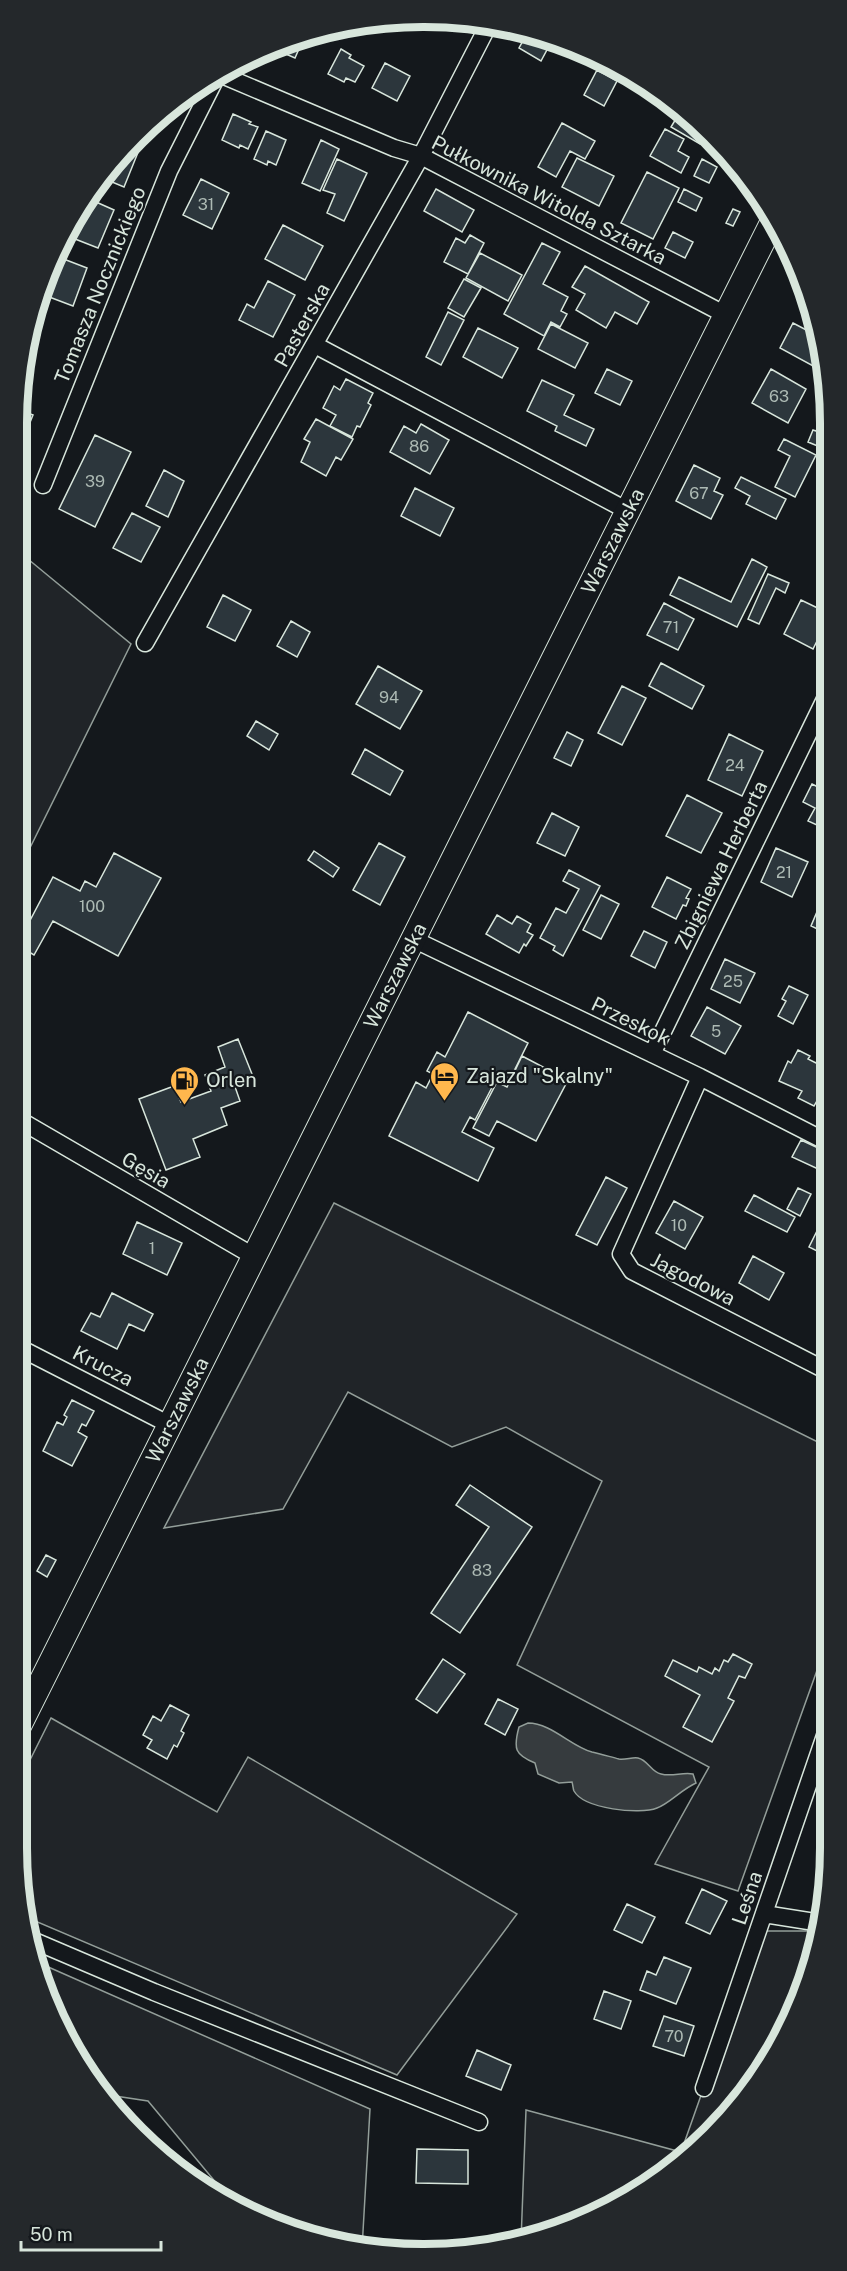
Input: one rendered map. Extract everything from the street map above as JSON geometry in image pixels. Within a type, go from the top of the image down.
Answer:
[{"type":"street","name":"Pasterska","points":[[145,643],[421,156],[485,32]]},
{"type":"street","name":"Pułkownika Witolda Sztarka","points":[[229,78],[394,148],[421,156],[726,315]]},
{"type":"street","name":"Tomasza Nocznickiego","points":[[43,485],[169,171],[210,90]]},
{"type":"street","name":"Warszawska","points":[[27,1710],[769,228]]},
{"type":"street","points":[[315,345],[628,510]]},
{"type":"street","name":"Zbigniewa Herberta","points":[[652,1054],[820,709]]},
{"type":"street","name":"Przeskok","points":[[413,939],[820,1135]]},
{"type":"street","name":"Jagodowa","points":[[700,1077],[621,1254],[632,1271],[820,1367]]},
{"type":"street","name":"Gęsia","points":[[27,1124],[255,1257]]},
{"type":"street","name":"Krucza","points":[[27,1352],[170,1425]]},
{"type":"street","name":"Leśna","points":[[704,2088],[820,1756]]},
{"type":"street","points":[[764,1914],[813,1922]]},
{"type":"street","points":[[39,1943],[154,1992],[479,2122]]},
{"type":"shaded area","points":[[27,558],[131,644],[27,854]]},
{"type":"shaded area","points":[[334,1203],[820,1443],[820,1662],[738,1891],[655,1864],[709,1767],[517,1665],[602,1481],[506,1427],[452,1447],[348,1392],[283,1509],[164,1528]]},
{"type":"shaded area","points":[[51,1718],[217,1812],[248,1757],[517,1914],[397,2075],[34,1921],[28,1873],[27,1766]]},
{"type":"shaded area","points":[[528,1723],[545,1727],[592,1752],[619,1759],[641,1759],[661,1774],[693,1774],[696,1783],[662,1806],[649,1810],[613,1809],[600,1806],[580,1797],[574,1791],[572,1782],[559,1783],[538,1774],[535,1763],[520,1754],[516,1746],[519,1727]]},
{"type":"shaded area","points":[[759,1931],[811,1931],[790,1999],[767,2046],[722,2109],[682,2148]]},
{"type":"shaded area","points":[[46,1967],[370,2109],[363,2239],[296,2223],[248,2203],[220,2188],[148,2101],[115,2096],[109,2089],[80,2046],[68,2023]]},
{"type":"shaded area","points":[[526,2110],[678,2151],[644,2177],[599,2203],[551,2223],[521,2231]]},
{"type":"building","points":[[523,40],[551,48],[550,50],[548,48],[541,61],[519,48]]},
{"type":"building","points":[[300,47],[295,58],[283,53]]},
{"type":"building","points":[[341,49],[351,55],[349,58],[364,66],[355,82],[346,78],[344,82],[328,74]]},
{"type":"building","points":[[385,63],[410,76],[397,101],[372,88]]},
{"type":"building","points":[[597,70],[617,81],[604,106],[584,95]]},
{"type":"building","points":[[233,114],[258,127],[248,149],[240,145],[239,148],[222,140]]},
{"type":"building","points":[[676,118],[702,141],[700,144],[671,127]]},
{"type":"building","points":[[562,123],[595,141],[585,159],[570,151],[556,177],[538,167]]},
{"type":"building","points":[[665,129],[684,139],[678,151],[689,157],[681,173],[650,156]]},
{"type":"building","points":[[266,131],[286,140],[276,165],[268,161],[267,165],[254,159]]},
{"type":"building","points":[[321,140],[339,149],[320,191],[302,183]]},
{"type":"building","points":[[141,145],[124,187],[110,181]]},
{"type":"building","points":[[577,158],[614,176],[599,206],[562,187]]},
{"type":"building","points":[[337,159],[367,173],[344,221],[327,213],[335,194],[323,190]]},
{"type":"building","points":[[702,159],[717,167],[709,183],[694,176]]},
{"type":"building","points":[[647,172],[679,188],[653,239],[621,223]]},
{"type":"building","points":[[201,179],[229,193],[212,229],[183,215]]},
{"type":"building","points":[[436,189],[474,210],[462,232],[424,211]]},
{"type":"building","points":[[684,189],[702,198],[696,211],[678,202]]},
{"type":"building","points":[[95,202],[114,210],[98,248],[73,238]]},
{"type":"building","points":[[733,209],[740,212],[733,226],[726,223]]},
{"type":"building","points":[[283,225],[323,246],[305,280],[265,259]]},
{"type":"building","points":[[673,232],[693,242],[685,258],[665,248]]},
{"type":"building","points":[[470,235],[484,243],[468,274],[444,262],[456,238],[465,243]]},
{"type":"building","points":[[542,243],[560,252],[543,284],[568,297],[561,311],[567,314],[560,327],[551,322],[544,336],[504,314]]},
{"type":"building","points":[[480,253],[522,275],[508,301],[466,278]]},
{"type":"building","points":[[63,259],[87,268],[73,306],[48,296]]},
{"type":"building","points":[[585,266],[649,302],[637,324],[615,312],[606,328],[576,310],[585,294],[572,287]]},
{"type":"building","points":[[464,279],[481,288],[464,317],[448,308]]},
{"type":"building","points":[[268,281],[295,295],[273,337],[239,320],[247,304],[254,308]]},
{"type":"building","points":[[448,312],[464,320],[441,365],[426,357]]},
{"type":"building","points":[[793,323],[808,331],[815,367],[780,348]]},
{"type":"building","points":[[551,324],[588,343],[575,368],[538,349]]},
{"type":"building","points":[[478,328],[518,348],[502,378],[463,357]]},
{"type":"building","points":[[607,369],[632,381],[620,405],[595,393]]},
{"type":"building","points":[[771,369],[806,389],[788,423],[752,403]]},
{"type":"building","points":[[346,379],[373,393],[368,403],[371,405],[352,437],[330,426],[336,415],[323,408],[334,386],[340,390]]},
{"type":"building","points":[[542,380],[574,395],[564,415],[594,429],[586,446],[555,431],[557,426],[527,411]]},
{"type":"building","points":[[27,413],[33,415],[27,430]]},
{"type":"building","points":[[316,419],[353,439],[341,460],[336,457],[326,476],[301,462],[310,442],[304,439]]},
{"type":"building","points":[[820,423],[820,447],[808,442],[813,430],[816,431]]},
{"type":"building","points":[[421,424],[449,440],[430,474],[390,452],[404,426],[416,433]]},
{"type":"building","points":[[95,435],[131,452],[95,527],[59,509]]},
{"type":"building","points":[[784,439],[816,455],[795,497],[775,487],[790,456],[778,450]]},
{"type":"building","points":[[694,465],[720,478],[714,491],[723,495],[711,519],[676,501]]},
{"type":"building","points":[[164,470],[184,481],[168,517],[146,506]]},
{"type":"building","points":[[741,477],[786,499],[776,519],[746,504],[750,496],[735,488]]},
{"type":"building","points":[[415,488],[454,508],[440,536],[401,516]]},
{"type":"building","points":[[132,513],[160,527],[141,562],[113,548]]},
{"type":"building","points":[[752,559],[767,567],[737,627],[670,595],[679,577],[731,602]]},
{"type":"building","points":[[768,574],[789,583],[785,593],[776,588],[759,624],[748,619]]},
{"type":"building","points":[[223,595],[251,610],[235,641],[207,627]]},
{"type":"building","points":[[801,600],[820,609],[820,635],[813,649],[784,634]]},
{"type":"building","points":[[664,603],[694,619],[678,650],[647,635]]},
{"type":"building","points":[[291,621],[310,632],[297,657],[277,646]]},
{"type":"building","points":[[661,663],[704,686],[692,709],[649,686]]},
{"type":"building","points":[[378,666],[422,691],[400,729],[356,704]]},
{"type":"building","points":[[622,686],[646,698],[622,745],[598,733]]},
{"type":"building","points":[[256,721],[278,734],[269,750],[247,736]]},
{"type":"building","points":[[567,732],[583,740],[571,766],[554,758]]},
{"type":"building","points":[[729,734],[763,751],[742,796],[708,780]]},
{"type":"building","points":[[365,749],[403,771],[390,795],[352,774]]},
{"type":"building","points":[[812,784],[820,788],[820,826],[808,821],[815,808],[803,802]]},
{"type":"building","points":[[687,795],[722,813],[701,853],[666,836]]},
{"type":"building","points":[[552,813],[579,827],[565,856],[537,843]]},
{"type":"building","points":[[379,843],[405,857],[380,905],[353,890]]},
{"type":"building","points":[[776,848],[808,862],[792,897],[761,882]]},
{"type":"building","points":[[314,851],[339,868],[333,877],[308,860]]},
{"type":"building","points":[[114,853],[161,878],[118,956],[53,921],[34,955],[27,951],[27,926],[53,877],[80,891],[85,881],[96,887]]},
{"type":"building","points":[[569,870],[600,886],[563,956],[553,950],[555,946],[540,938],[556,908],[566,913],[579,889],[563,881]]},
{"type":"building","points":[[667,877],[691,889],[686,898],[689,899],[686,906],[683,905],[676,919],[652,907]]},
{"type":"building","points":[[601,895],[619,904],[601,939],[583,930]]},
{"type":"building","points":[[820,908],[820,930],[811,926]]},
{"type":"building","points":[[497,915],[512,924],[517,916],[531,924],[527,932],[533,935],[519,953],[486,934]]},
{"type":"building","points":[[644,931],[667,942],[655,968],[631,956]]},
{"type":"building","points":[[725,959],[755,973],[740,1003],[711,989]]},
{"type":"building","points":[[789,986],[808,995],[793,1024],[778,1016],[786,1001],[782,999]]},
{"type":"building","points":[[707,1007],[741,1026],[725,1054],[691,1036]]},
{"type":"building","name":"Zajazd \"Skalny\"","points":[[468,1012],[528,1043],[510,1079],[499,1074],[475,1120],[470,1117],[462,1132],[494,1148],[478,1181],[389,1136],[416,1082],[426,1088],[433,1074],[427,1071],[437,1052],[445,1057]]},
{"type":"building","name":"Orlen","points":[[238,1039],[252,1074],[233,1081],[240,1101],[221,1108],[227,1125],[193,1139],[200,1157],[166,1170],[139,1099],[174,1086],[181,1102],[211,1091],[205,1075],[225,1067],[218,1047]]},
{"type":"building","points":[[798,1050],[810,1056],[808,1059],[816,1063],[820,1061],[820,1095],[814,1106],[798,1098],[802,1091],[779,1081],[788,1061],[791,1063]]},
{"type":"building","points":[[522,1056],[568,1080],[536,1141],[497,1121],[489,1136],[473,1128],[497,1082],[507,1087]]},
{"type":"building","points":[[801,1140],[820,1149],[820,1170],[792,1157]]},
{"type":"building","points":[[606,1177],[627,1188],[597,1245],[576,1235]]},
{"type":"building","points":[[798,1188],[811,1194],[800,1216],[787,1209]]},
{"type":"building","points":[[754,1195],[795,1217],[787,1232],[745,1211]]},
{"type":"building","points":[[674,1201],[703,1217],[685,1249],[656,1233]]},
{"type":"building","points":[[137,1222],[182,1243],[167,1275],[123,1254]]},
{"type":"building","points":[[820,1225],[820,1252],[809,1247]]},
{"type":"building","points":[[753,1256],[784,1273],[769,1300],[739,1283]]},
{"type":"building","points":[[112,1293],[153,1314],[144,1331],[129,1324],[117,1349],[81,1331],[91,1313],[100,1317]]},
{"type":"building","points":[[72,1400],[94,1411],[86,1426],[82,1424],[78,1432],[87,1437],[72,1466],[43,1451],[57,1422],[63,1425],[67,1417],[64,1415]]},
{"type":"building","points":[[470,1485],[532,1527],[460,1633],[431,1613],[489,1527],[456,1505]]},
{"type":"building","points":[[46,1555],[56,1560],[47,1577],[37,1571]]},
{"type":"building","points":[[733,1654],[752,1664],[745,1678],[739,1676],[728,1698],[734,1701],[712,1742],[683,1727],[700,1695],[665,1676],[673,1660],[697,1672],[699,1667],[712,1674],[715,1668],[719,1671],[724,1660],[728,1662]]},
{"type":"building","points":[[443,1659],[465,1674],[437,1713],[416,1699]]},
{"type":"building","points":[[498,1699],[518,1709],[505,1735],[485,1724]]},
{"type":"building","points":[[170,1705],[189,1715],[181,1731],[184,1733],[177,1747],[174,1745],[167,1759],[147,1748],[152,1740],[143,1735],[153,1716],[161,1721]]},
{"type":"building","points":[[702,1889],[727,1901],[710,1934],[686,1923]]},
{"type":"building","points":[[627,1904],[655,1917],[642,1943],[614,1930]]},
{"type":"building","points":[[664,1957],[691,1968],[676,2004],[640,1990],[647,1971],[656,1975]]},
{"type":"building","points":[[604,1991],[631,2001],[621,2029],[594,2019]]},
{"type":"building","points":[[664,2016],[694,2026],[684,2056],[653,2046]]},
{"type":"building","points":[[477,2050],[511,2065],[501,2090],[466,2076]]},
{"type":"building","points":[[417,2149],[468,2150],[468,2184],[416,2183]]},
{"type":"place","name":"Zajazd \"Skalny\"","points":[[445,1102]]},
{"type":"place","name":"Orlen","points":[[185,1106]]}]
